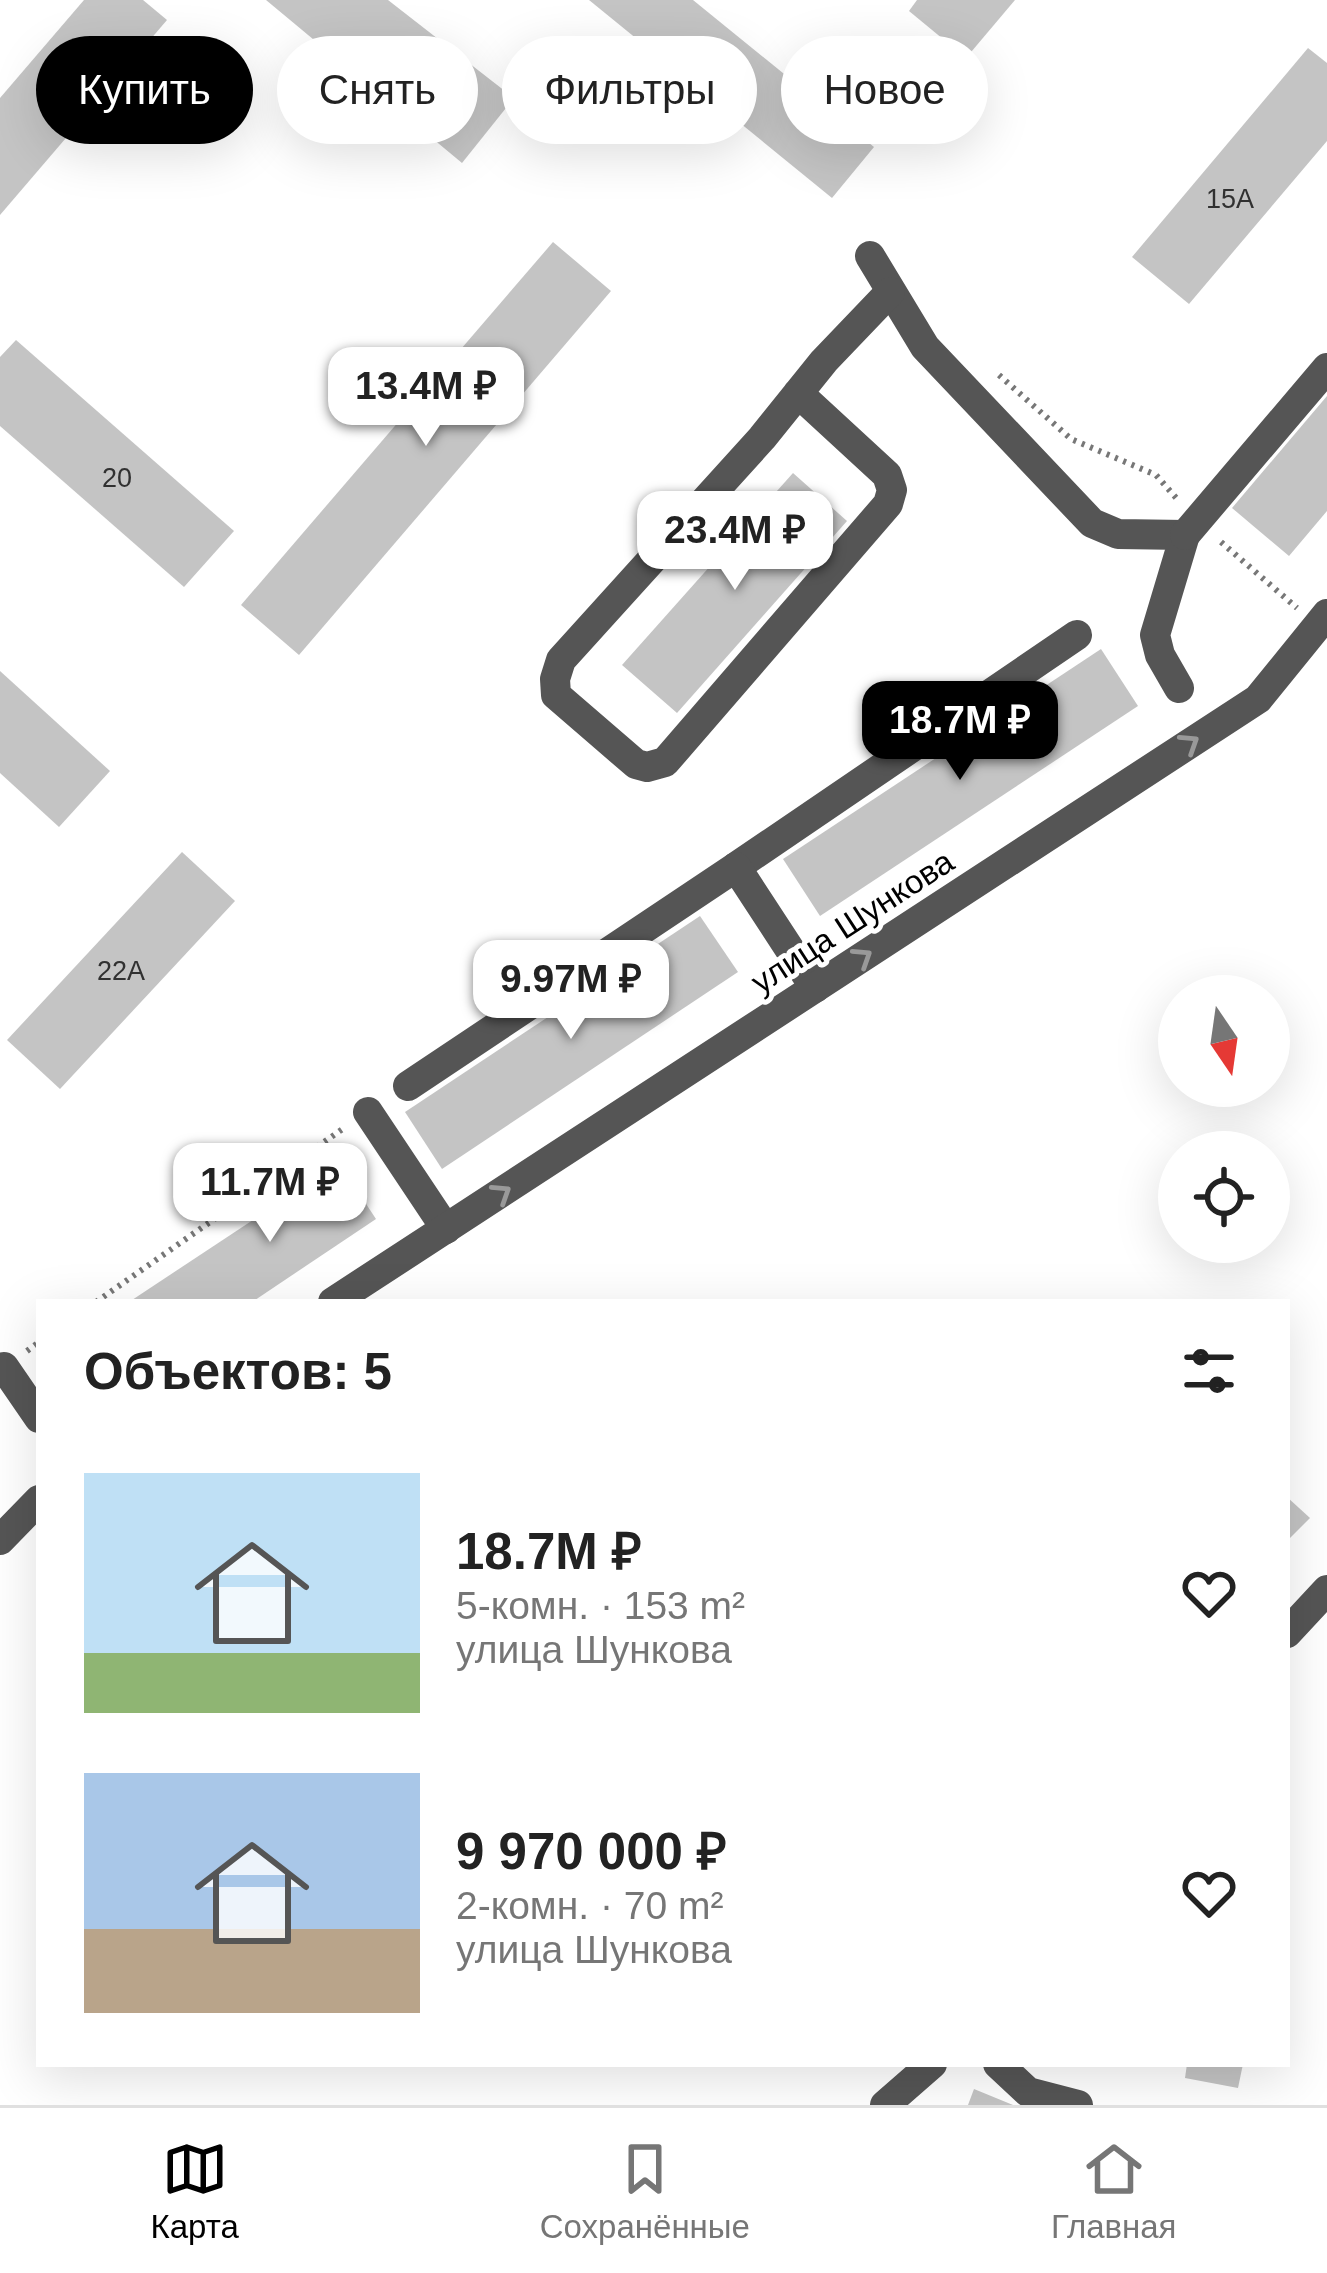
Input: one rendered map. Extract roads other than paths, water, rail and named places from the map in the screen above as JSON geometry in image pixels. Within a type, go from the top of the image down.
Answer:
[{"type":"street","points":[[870,256],[925,347],[1092,523],[1118,534],[1191,528]]},
{"type":"street","points":[[798,393],[887,476],[892,490],[888,504],[665,762],[647,767],[636,764],[556,695],[561,660],[798,393],[890,292]]},
{"type":"street","points":[[1179,688],[1160,655],[1155,635],[1191,528],[1327,368]]},
{"type":"street","name":"улица Шункова","points":[[338,1299],[1258,699],[1322,620]]},
{"type":"street","points":[[408,1086],[1077,635]]},
{"type":"street","points":[[736,867],[815,988]]},
{"type":"street","points":[[368,1112],[446,1229]]},
{"type":"street","points":[[4,1367],[36,1414]]},
{"type":"street","points":[[0,1540],[36,1503]]},
{"type":"street","points":[[1290,1630],[1327,1590]]},
{"type":"street","points":[[885,2105],[929,2067]]},
{"type":"street","points":[[1001,2067],[1028,2092],[1078,2105]]}]
